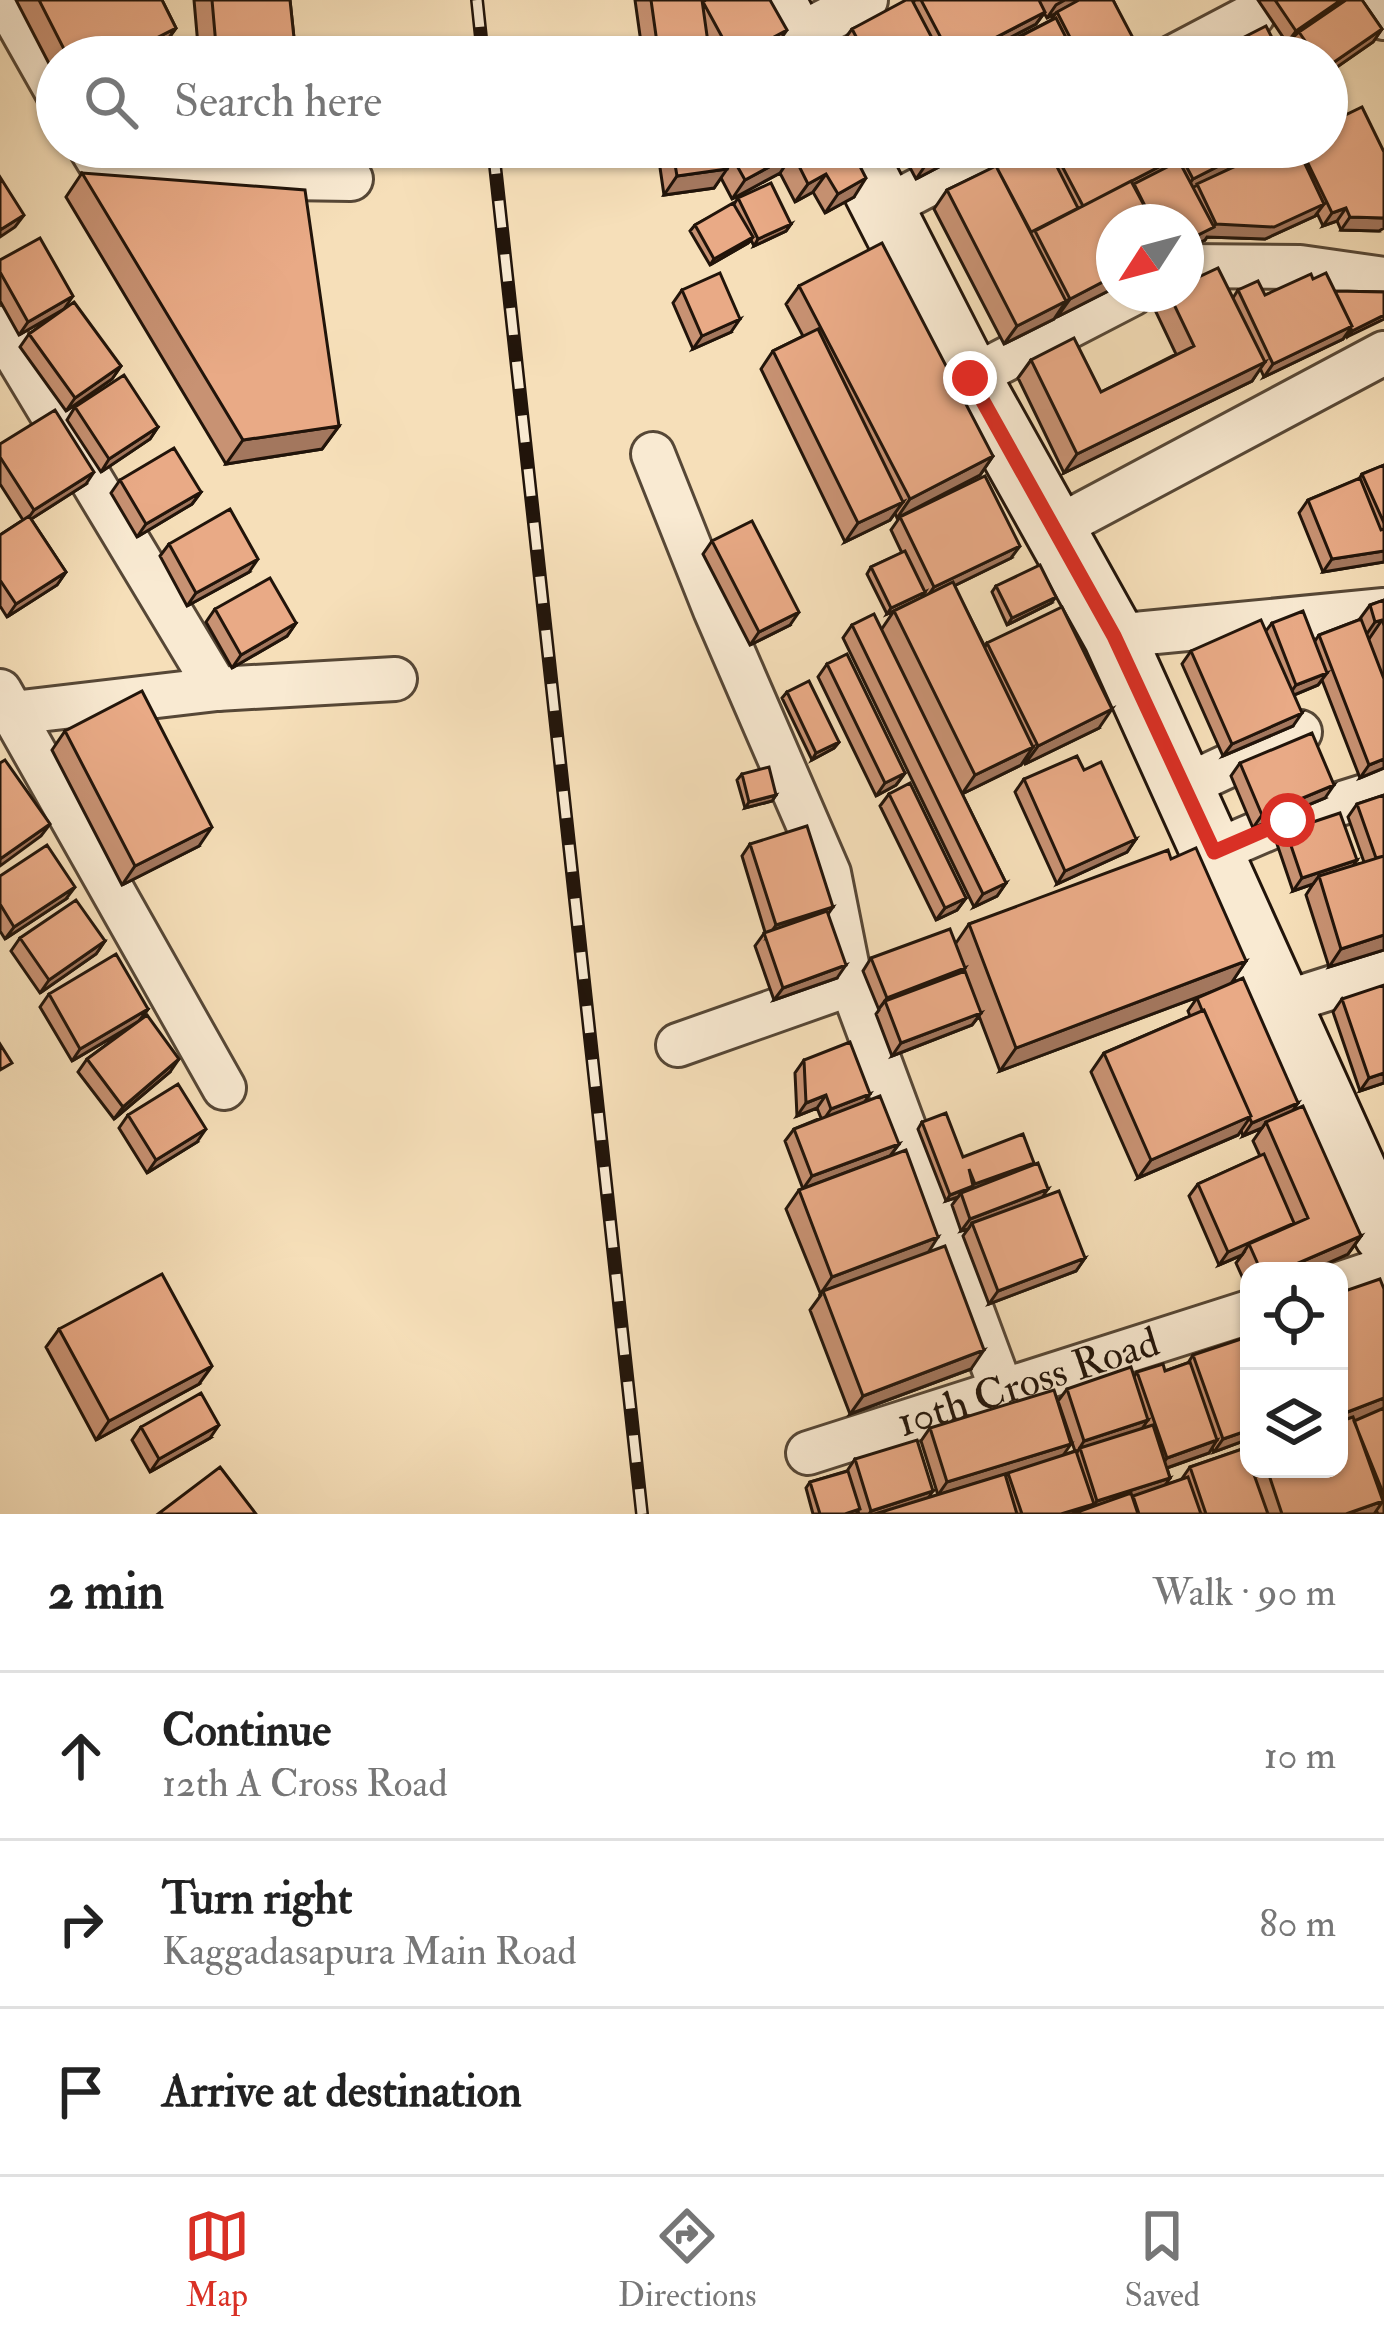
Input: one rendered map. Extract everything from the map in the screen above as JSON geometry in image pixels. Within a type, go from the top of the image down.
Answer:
[{"type":"main road","points":[[863,168],[970,378],[1114,636],[1384,1232]]},
{"type":"street","points":[[5,0],[36,55]]},
{"type":"street","points":[[791,32],[866,0]]},
{"type":"street","points":[[1372,0],[1384,18]]},
{"type":"street","points":[[1219,36],[1256,19]]},
{"type":"street","points":[[103,168],[107,175],[350,179]]},
{"type":"street","points":[[884,208],[960,168]]},
{"type":"street","points":[[1204,266],[1300,267],[1384,279]]},
{"type":"street","points":[[970,378],[1097,312]]},
{"type":"street","points":[[0,328],[217,689]]},
{"type":"street","points":[[1054,529],[1384,352]]},
{"type":"street","points":[[653,454],[830,873],[851,984],[1002,1391]]},
{"type":"street","points":[[1114,636],[1384,610]]},
{"type":"street","points":[[224,1088],[6,702],[394,679]]},
{"type":"street","points":[[1185,786],[1300,732]]},
{"type":"street","points":[[1214,852],[1288,820],[1384,790]]},
{"type":"street","points":[[1280,1004],[1384,971]]},
{"type":"street","points":[[678,1045],[851,984]]},
{"type":"street","points":[[1348,1280],[1384,1269]]},
{"type":"street","name":"10th Cross Road","points":[[808,1453],[1240,1315]]},
{"type":"building","points":[[39,0],[162,0],[176,28],[160,36],[57,36]]},
{"type":"building","points":[[212,0],[290,0],[294,36],[215,36]]},
{"type":"building","points":[[651,0],[702,0],[707,36],[656,36]]},
{"type":"building","points":[[770,0],[787,30],[776,36],[722,36],[703,2]]},
{"type":"building","points":[[912,0],[931,36],[856,36],[852,29]]},
{"type":"building","points":[[921,0],[1039,0],[1045,12],[999,36],[940,36]]},
{"type":"building","points":[[1079,0],[1113,0],[1132,36],[1069,36],[1057,12]]},
{"type":"building","points":[[1275,0],[1341,0],[1296,31]]},
{"type":"building","points":[[1346,0],[1362,0],[1382,29],[1348,52],[1348,36],[1302,36],[1299,32]]},
{"type":"building","points":[[1056,18],[1065,36],[1021,36]]},
{"type":"building","points":[[1266,26],[1271,36],[1246,36]]},
{"type":"building","points":[[1362,107],[1384,152],[1384,218],[1350,217],[1346,208],[1332,213],[1310,168],[1348,168],[1348,114]]},
{"type":"building","points":[[676,168],[727,169],[677,176]]},
{"type":"building","points":[[738,168],[767,168],[745,180]]},
{"type":"building","points":[[800,168],[861,168],[866,178],[838,194],[826,174],[808,184]]},
{"type":"building","points":[[997,168],[1058,168],[1078,208],[1031,232]]},
{"type":"building","points":[[997,168],[1066,301],[1017,326],[947,190]]},
{"type":"building","points":[[1063,168],[1157,168],[1083,206]]},
{"type":"building","points":[[1165,168],[1183,168],[1202,204],[1144,204],[1134,184]]},
{"type":"building","points":[[1187,168],[1215,168],[1193,179]]},
{"type":"building","points":[[1232,168],[1307,168],[1324,204],[1274,227],[1216,224],[1197,184]]},
{"type":"building","points":[[82,173],[305,190],[339,426],[243,440]]},
{"type":"building","points":[[0,177],[24,215],[0,230]]},
{"type":"building","points":[[1131,181],[1143,204],[1096,204],[1096,285],[1070,299],[1035,231]]},
{"type":"building","points":[[771,183],[791,224],[758,239],[738,198]]},
{"type":"building","points":[[733,203],[753,237],[714,259],[695,225]]},
{"type":"building","points":[[1204,208],[1214,227],[1204,232]]},
{"type":"building","points":[[40,238],[73,296],[28,322],[0,272],[0,260]]},
{"type":"building","points":[[882,243],[993,456],[910,499],[799,286]]},
{"type":"building","points":[[1218,268],[1265,362],[1077,454],[1031,360],[1074,338],[1101,392],[1194,346],[1178,312],[1204,312],[1204,275]]},
{"type":"building","points":[[720,273],[740,319],[702,336],[682,290]]},
{"type":"building","points":[[1326,273],[1352,326],[1273,364],[1238,290],[1258,281],[1265,295],[1311,274],[1313,279]]},
{"type":"building","points":[[1335,291],[1384,292],[1384,315],[1352,331]]},
{"type":"building","points":[[74,302],[121,366],[75,398],[29,334]]},
{"type":"building","points":[[818,329],[903,502],[858,523],[773,351]]},
{"type":"building","points":[[124,375],[158,427],[109,459],[75,407]]},
{"type":"building","points":[[55,410],[94,472],[34,510],[0,457],[0,444]]},
{"type":"building","points":[[174,448],[201,492],[146,524],[120,480]]},
{"type":"building","points":[[1384,465],[1384,523],[1362,474]]},
{"type":"building","points":[[985,476],[1020,546],[934,587],[900,517]]},
{"type":"building","points":[[1360,478],[1384,529],[1384,551],[1332,559],[1308,500]]},
{"type":"building","points":[[230,509],[258,559],[196,593],[169,544]]},
{"type":"building","points":[[29,516],[66,572],[16,604],[0,580],[0,535]]},
{"type":"building","points":[[752,521],[799,612],[759,632],[712,541]]},
{"type":"building","points":[[905,551],[925,592],[891,608],[871,567]]},
{"type":"building","points":[[1040,565],[1056,597],[1012,618],[996,586]]},
{"type":"building","points":[[270,578],[296,623],[241,655],[215,609]]},
{"type":"building","points":[[953,582],[1033,747],[975,775],[894,611]]},
{"type":"building","points":[[1384,600],[1384,625],[1382,620],[1375,622],[1370,605]]},
{"type":"building","points":[[1062,607],[1112,709],[1038,746],[987,643]]},
{"type":"building","points":[[1303,611],[1327,673],[1296,685],[1272,623]]},
{"type":"building","points":[[874,614],[1006,883],[983,894],[852,625]]},
{"type":"building","points":[[1361,619],[1384,679],[1384,759],[1369,765],[1319,635]]},
{"type":"building","points":[[1261,620],[1302,713],[1232,744],[1191,651]]},
{"type":"building","points":[[847,654],[905,773],[885,783],[827,664]]},
{"type":"building","points":[[809,681],[839,742],[816,753],[787,692]]},
{"type":"building","points":[[142,691],[212,827],[135,866],[65,731]]},
{"type":"building","points":[[1312,733],[1334,785],[1262,815],[1240,763]]},
{"type":"building","points":[[1077,756],[1084,770],[1101,762],[1136,839],[1065,871],[1024,779]]},
{"type":"building","points":[[5,760],[50,824],[0,859],[0,763]]},
{"type":"building","points":[[769,767],[776,795],[749,802],[742,774]]},
{"type":"building","points":[[910,783],[966,898],[945,908],[889,794]]},
{"type":"building","points":[[1384,795],[1384,856],[1376,858],[1357,804]]},
{"type":"building","points":[[1340,813],[1357,860],[1302,878],[1286,831]]},
{"type":"building","points":[[807,826],[833,907],[776,925],[750,844]]},
{"type":"building","points":[[47,845],[75,887],[14,927],[0,904],[0,876]]},
{"type":"building","points":[[1196,848],[1246,961],[1016,1048],[969,924],[1168,850],[1171,859]]},
{"type":"building","points":[[1384,856],[1384,935],[1341,949],[1319,876]]},
{"type":"building","points":[[76,900],[105,941],[49,980],[20,938]]},
{"type":"building","points":[[827,911],[846,965],[783,988],[764,933]]},
{"type":"building","points":[[950,929],[965,968],[887,998],[871,958]]},
{"type":"building","points":[[116,954],[148,1009],[80,1049],[49,994]]},
{"type":"building","points":[[965,971],[981,1013],[901,1043],[885,1001]]},
{"type":"building","points":[[1243,978],[1298,1103],[1252,1123],[1197,998]]},
{"type":"building","points":[[1384,985],[1384,1073],[1369,1078],[1342,999]]},
{"type":"building","points":[[1204,1010],[1251,1116],[1151,1160],[1104,1053]]},
{"type":"building","points":[[147,1015],[179,1059],[123,1107],[87,1059]]},
{"type":"building","points":[[850,1042],[870,1094],[831,1109],[826,1095],[806,1103],[804,1060]]},
{"type":"building","points":[[0,1044],[12,1063],[0,1070]]},
{"type":"building","points":[[178,1084],[206,1129],[156,1160],[128,1115]]},
{"type":"building","points":[[880,1096],[899,1144],[812,1176],[794,1129]]},
{"type":"building","points":[[1303,1106],[1361,1236],[1301,1262],[1257,1262],[1249,1244],[1308,1218],[1266,1122]]},
{"type":"building","points":[[946,1113],[963,1157],[1023,1134],[1034,1163],[975,1184],[969,1169],[973,1186],[950,1195],[922,1122]]},
{"type":"building","points":[[906,1150],[938,1237],[832,1277],[799,1190]]},
{"type":"building","points":[[1264,1154],[1294,1223],[1228,1252],[1198,1184]]},
{"type":"building","points":[[1038,1163],[1048,1189],[970,1219],[961,1193]]},
{"type":"building","points":[[1059,1191],[1085,1258],[998,1291],[972,1223]]},
{"type":"building","points":[[945,1246],[984,1350],[863,1396],[823,1291]]},
{"type":"building","points":[[162,1274],[212,1366],[109,1421],[59,1329]]},
{"type":"building","points":[[1380,1279],[1384,1289],[1384,1398],[1348,1412],[1348,1370],[1348,1290]]},
{"type":"building","points":[[1240,1339],[1240,1433],[1223,1439],[1193,1355]]},
{"type":"building","points":[[1190,1362],[1217,1440],[1167,1458],[1137,1372],[1163,1364],[1165,1371]]},
{"type":"building","points":[[1131,1367],[1148,1420],[1084,1441],[1067,1389]]},
{"type":"building","points":[[1054,1390],[1071,1444],[947,1482],[930,1428]]},
{"type":"building","points":[[201,1393],[219,1425],[159,1459],[141,1427]]},
{"type":"building","points":[[1384,1408],[1384,1495],[1354,1421]]},
{"type":"building","points":[[1353,1417],[1383,1501],[1346,1514],[1282,1514],[1270,1478],[1348,1478],[1348,1419]]},
{"type":"building","points":[[1153,1425],[1170,1478],[1097,1501],[1080,1448]]},
{"type":"building","points":[[917,1440],[933,1491],[871,1511],[855,1459]]},
{"type":"building","points":[[1240,1450],[1240,1478],[1255,1478],[1268,1514],[1206,1514],[1190,1467]]},
{"type":"building","points":[[1076,1451],[1094,1504],[1061,1514],[1022,1514],[1008,1473]]},
{"type":"building","points":[[220,1467],[256,1514],[158,1514]]},
{"type":"building","points":[[848,1471],[860,1509],[820,1514],[810,1482]]},
{"type":"building","points":[[1005,1474],[1017,1514],[875,1514]]},
{"type":"building","points":[[1188,1477],[1201,1514],[1139,1514],[1133,1496]]},
{"type":"building","points":[[1131,1493],[1138,1514],[1072,1514]]},
{"type":"railway","points":[[477,0],[481,36]]},
{"type":"railway","points":[[495,168],[642,1514]]},
{"type":"route","points":[[970,378],[1114,636],[1214,852],[1288,820]]}]
